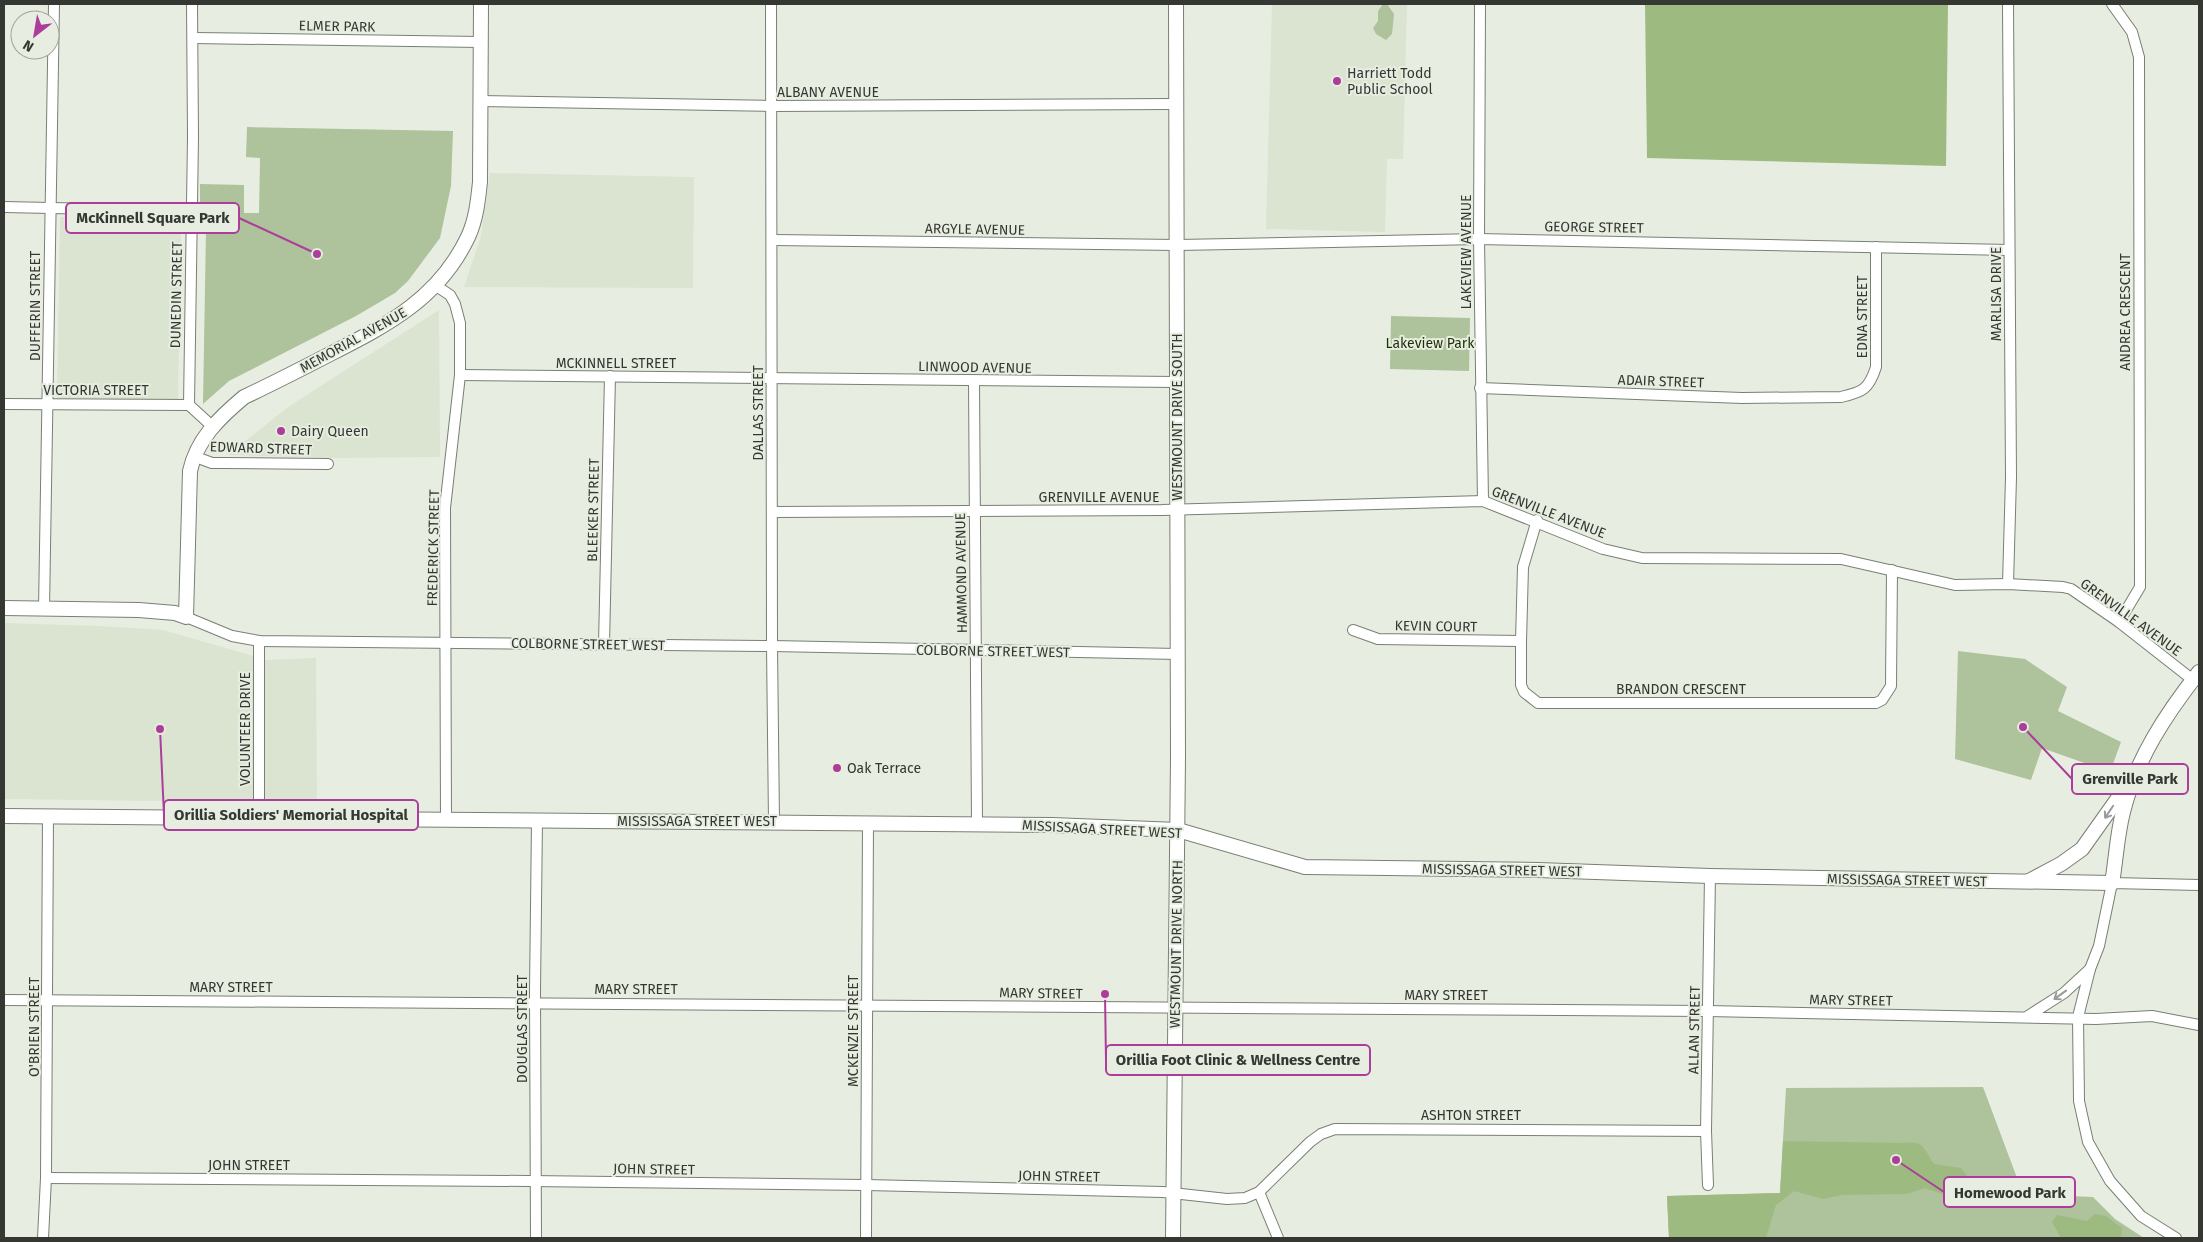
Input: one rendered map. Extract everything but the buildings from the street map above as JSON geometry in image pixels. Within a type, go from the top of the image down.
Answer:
[{"type":"street","name":"DUFFERIN STREET","points":[[44,609],[54,4]]},
{"type":"street","name":"DUNEDIN STREET","points":[[189,405],[192,4]]},
{"type":"street","name":"MEMORIAL AVENUE","points":[[186,617],[190,471],[193,456],[202,438],[212,426],[244,397],[374,332],[416,305],[436,286],[454,263],[469,236],[476,210],[480,182],[480,4]]},
{"type":"street","name":"DALLAS STREET","points":[[771,4],[774,822]]},
{"type":"street","name":"WESTMOUNT DRIVE SOUTH","points":[[1176,4],[1178,830]]},
{"type":"street","name":"LAKEVIEW AVENUE","points":[[1480,4],[1479,239],[1483,500]]},
{"type":"street","name":"MARLISA DRIVE","points":[[2008,4],[2011,477],[2008,584]]},
{"type":"street","name":"ANDREA CRESCENT","points":[[2112,4],[2132,32],[2139,57],[2140,587],[2119,622]]},
{"type":"street","name":"ELMER PARK","points":[[193,38],[481,42]]},
{"type":"street","name":"ALBANY AVENUE","points":[[480,101],[772,106],[1175,104]]},
{"type":"street","points":[[4,207],[191,211]]},
{"type":"street","name":"GEORGE STREET","points":[[1178,245],[1479,239],[2009,250]]},
{"type":"street","name":"ARGYLE AVENUE","points":[[772,240],[1178,245]]},
{"type":"street","name":"EDNA STREET","points":[[1841,397],[1865,389],[1872,379],[1876,367],[1876,247]]},
{"type":"street","name":"FREDERICK STREET","points":[[436,286],[450,295],[455,304],[460,323],[460,375],[445,508],[446,820]]},
{"type":"street","name":"MCKINNELL STREET","points":[[460,375],[772,377]]},
{"type":"street","name":"BLEEKER STREET","points":[[604,644],[610,376]]},
{"type":"street","name":"LINWOOD AVENUE","points":[[772,377],[974,381],[1178,382]]},
{"type":"street","name":"HAMMOND AVENUE","points":[[974,381],[973,511],[977,652],[977,824]]},
{"type":"street","name":"ADAIR STREET","points":[[1480,388],[1742,398],[1841,397]]},
{"type":"street","name":"VICTORIA STREET","points":[[4,404],[189,405]]},
{"type":"street","points":[[189,405],[202,414],[212,426]]},
{"type":"street","name":"EDWARD STREET","points":[[193,456],[212,462],[223,463],[328,464]]},
{"type":"street","name":"GRENVILLE AVENUE","points":[[772,512],[1177,510],[1483,500],[1537,520],[1603,549],[1642,558],[1841,559],[1954,585],[2008,584],[2055,586],[2070,589],[2196,676]]},
{"type":"street","name":"BRANDON CRESCENT","points":[[1537,520],[1523,567],[1521,685],[1524,692],[1538,703],[1876,703],[1882,700],[1891,686],[1892,570]]},
{"type":"street","name":"COLBORNE STREET WEST","points":[[4,608],[148,610],[186,617],[232,636],[259,641],[772,646],[977,652],[1178,654]]},
{"type":"street","name":"KEVIN COURT","points":[[1353,630],[1378,638],[1521,641]]},
{"type":"street","name":"VOLUNTEER DRIVE","points":[[259,641],[259,818]]},
{"type":"street","points":[[2026,882],[2061,864],[2082,849],[2136,772],[2163,719],[2196,676]]},
{"type":"street","points":[[2136,772],[2123,812],[2112,884],[2099,946],[2090,969],[2078,1018],[2079,1101],[2088,1142],[2116,1190],[2142,1216],[2176,1238]]},
{"type":"street","name":"MISSISSAGA STREET WEST","points":[[4,816],[1052,825],[1178,830],[1305,867],[1538,870],[1710,876],[2112,884]]},
{"type":"street","name":"O'BRIEN STREET","points":[[43,1238],[46,1178],[48,816]]},
{"type":"street","name":"DOUGLAS STREET","points":[[536,1238],[535,1002],[537,820]]},
{"type":"street","name":"MCKENZIE STREET","points":[[866,1238],[868,823]]},
{"type":"street","name":"WESTMOUNT DRIVE NORTH","points":[[1173,1238],[1174,1008],[1178,830]]},
{"type":"street","name":"ALLAN STREET","points":[[1708,1185],[1706,1131],[1710,876]]},
{"type":"street","points":[[2112,884],[2199,885]]},
{"type":"street","points":[[2027,1016],[2064,993],[2090,969]]},
{"type":"street","name":"MARY STREET","points":[[4,1000],[1707,1011],[2027,1016],[2096,1019],[2152,1016],[2199,1025]]},
{"type":"street","name":"ASHTON STREET","points":[[1259,1192],[1310,1142],[1321,1134],[1335,1129],[1706,1131]]},
{"type":"street","name":"JOHN STREET","points":[[46,1178],[536,1181],[866,1186],[1174,1193],[1226,1199],[1245,1198],[1259,1192]]},
{"type":"street","points":[[1259,1192],[1278,1238]]},
{"type":"shaded area","name":"Harriett Todd Public School","points":[[1272,4],[1407,4],[1403,159],[1387,159],[1385,232],[1266,229]]},
{"type":"shaded area","points":[[490,173],[694,177],[693,288],[464,287],[481,236]]},
{"type":"shaded area","points":[[60,217],[181,218],[178,402],[57,400]]},
{"type":"shaded area","points":[[439,310],[440,457],[340,458],[228,455],[288,407]]},
{"type":"shaded area","points":[[4,623],[163,630],[267,660],[316,658],[317,803],[4,799]]},
{"type":"green space","points":[[1383,4],[1387,4],[1394,14],[1392,34],[1386,40],[1376,34],[1373,28],[1378,21],[1378,11]]},
{"type":"green space","points":[[1645,4],[1948,4],[1946,166],[1647,158]]},
{"type":"green space","points":[[247,127],[453,131],[451,186],[440,238],[408,281],[395,293],[356,316],[229,381],[203,404],[206,231],[194,232],[200,218],[200,184],[244,185],[244,213],[259,213],[260,158],[246,157]]},
{"type":"green space","name":"Lakeview Park","points":[[1391,316],[1470,318],[1469,371],[1390,369]]},
{"type":"green space","points":[[1958,651],[2025,659],[2067,687],[2058,711],[2121,742],[2110,772],[2042,748],[2031,780],[1955,759]]},
{"type":"green space","points":[[1983,1087],[2023,1194],[2093,1197],[2115,1219],[2144,1238],[1669,1238],[1667,1196],[1780,1193],[1786,1088]]},
{"type":"green space","points":[[1783,1141],[1911,1142],[1920,1144],[1934,1164],[1961,1168],[1968,1177],[1961,1190],[1951,1194],[1939,1193],[1925,1188],[1907,1194],[1843,1195],[1823,1199],[1794,1191],[1776,1205],[1766,1238],[1669,1238],[1667,1196],[1780,1193]]},
{"type":"green space","points":[[2095,1214],[2106,1216],[2122,1228],[2121,1238],[2061,1238],[2052,1222],[2057,1215],[2087,1221]]},
{"type":"place","name":"Harriett Todd Public School","points":[[1337,81]]},
{"type":"place","name":"McKinnell Square Park","points":[[317,254]]},
{"type":"place","name":"Dairy Queen","points":[[281,431]]},
{"type":"place","name":"Grenville Park","points":[[2023,727]]},
{"type":"place","name":"Orillia Soldiers' Memorial Hospital","points":[[160,729]]},
{"type":"place","name":"Oak Terrace","points":[[837,768]]},
{"type":"place","name":"Orillia Foot Clinic & Wellness Centre","points":[[1105,994]]},
{"type":"place","name":"Homewood Park","points":[[1896,1160]]}]
